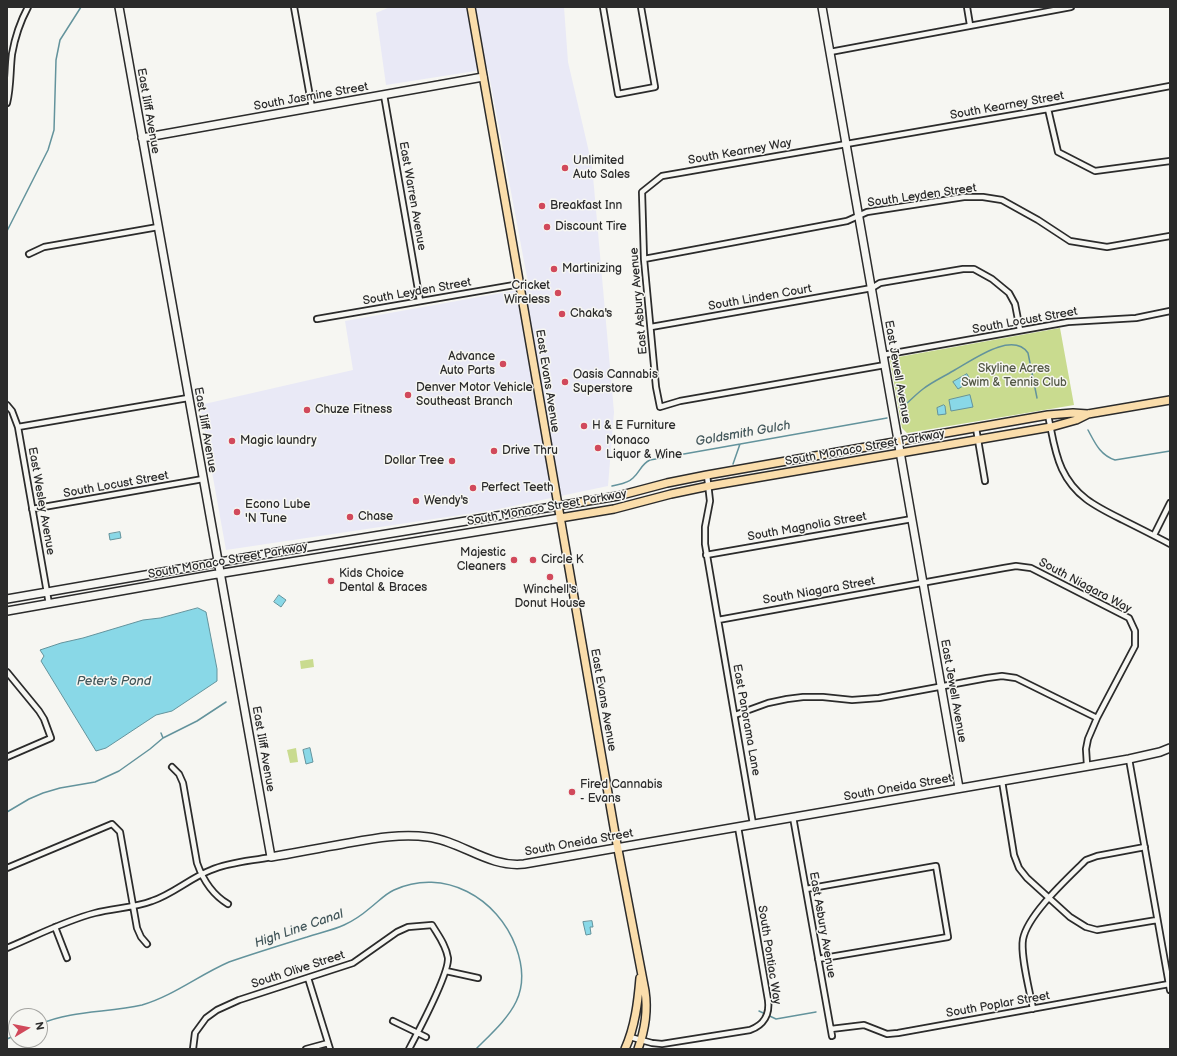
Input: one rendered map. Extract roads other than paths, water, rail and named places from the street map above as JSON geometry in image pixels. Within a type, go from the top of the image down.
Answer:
[{"type":"main road","name":"East Evans Avenue","points":[[471,7],[617,848],[645,991],[647,1006],[646,1018],[638,1049]]},
{"type":"main road","name":"South Monaco Street Parkway","points":[[558,506],[622,495],[667,483],[706,475],[898,441],[1048,416],[1073,413],[1088,414],[1170,400]]},
{"type":"main road","name":"South Monaco Street Parkway","points":[[560,518],[614,509],[709,486],[1050,427],[1076,420],[1088,414]]},
{"type":"main road","name":"East Evans Avenue","points":[[625,1049],[630,1036],[638,1002],[641,972]]},
{"type":"street","points":[[7,103],[15,39],[21,21],[28,7]]},
{"type":"street","name":"East Iliff Avenue","points":[[119,7],[271,857]]},
{"type":"street","points":[[294,7],[312,108]]},
{"type":"street","points":[[603,7],[618,94],[655,87],[641,7]]},
{"type":"street","name":"East Jewell Avenue","points":[[822,7],[959,788]]},
{"type":"street","points":[[967,7],[970,25]]},
{"type":"street","points":[[830,52],[1071,7]]},
{"type":"street","name":"South Jasmine Street","points":[[142,138],[484,77]]},
{"type":"street","name":"South Kearney Street","points":[[847,143],[1048,109],[1170,86]]},
{"type":"street","name":"East Warren Avenue","points":[[384,95],[420,301]]},
{"type":"street","points":[[1048,109],[1058,152],[1095,171],[1170,161]]},
{"type":"street","name":"South Kearney Way","points":[[642,192],[662,176],[847,143]]},
{"type":"street","name":"East Asbury Avenue","points":[[642,192],[644,259],[656,386],[660,407],[680,401],[885,365]]},
{"type":"street","name":"South Leyden Street","points":[[644,259],[840,222],[867,212],[964,197],[984,197],[1002,200],[1038,220],[1070,241],[1107,247],[1170,236]]},
{"type":"street","points":[[29,254],[44,247],[158,227]]},
{"type":"street","name":"South Linden Court","points":[[651,327],[872,288],[880,283],[963,269],[974,270],[992,279],[1009,293],[1014,304],[1020,330]]},
{"type":"street","name":"South Leyden Street","points":[[317,318],[520,284]]},
{"type":"street","name":"South Locust Street","points":[[883,355],[1068,322],[1136,318],[1170,311]]},
{"type":"street","points":[[18,427],[188,398]]},
{"type":"street","name":"East Wesley Avenue","points":[[7,405],[12,411],[18,427],[49,604]]},
{"type":"street","points":[[1048,416],[1054,446],[1061,467],[1078,493],[1094,506],[1170,544]]},
{"type":"street","points":[[976,428],[985,481]]},
{"type":"street","points":[[706,475],[709,486],[710,506],[704,534],[706,555],[718,620]]},
{"type":"street","name":"South Locust Street","points":[[32,509],[203,480]]},
{"type":"street","points":[[1154,535],[1170,503]]},
{"type":"street","name":"South Monaco Street Parkway","points":[[7,599],[218,562],[558,506]]},
{"type":"street","name":"South Monaco Street Parkway","points":[[7,611],[560,518]]},
{"type":"street","name":"South Magnolia Street","points":[[706,555],[912,519]]},
{"type":"street","name":"South Niagara Way","points":[[923,582],[1016,566],[1031,568],[1129,618],[1136,631],[1135,646],[1097,718],[1086,749],[1087,765]]},
{"type":"street","name":"South Niagara Street","points":[[718,620],[923,582]]},
{"type":"street","name":"East Panorama Lane","points":[[718,620],[753,824]]},
{"type":"street","points":[[7,672],[39,711],[44,719],[51,738],[7,757]]},
{"type":"street","points":[[735,715],[768,703],[787,699],[803,697],[823,697],[852,700],[872,698],[1002,676],[1016,678],[1097,718]]},
{"type":"street","name":"South Oneida Street","points":[[7,948],[77,918],[150,902],[163,897],[201,874],[224,866],[377,838],[401,835],[442,840],[494,862],[512,865],[1002,781],[1160,752],[1170,748]]},
{"type":"street","points":[[1129,758],[1170,990]]},
{"type":"street","points":[[172,767],[179,774],[183,783],[197,863],[201,874],[214,893],[228,904]]},
{"type":"street","points":[[1002,781],[1014,855],[1019,868],[1027,878],[1070,916],[1086,927],[1097,930],[1157,920]]},
{"type":"street","name":"East Asbury Avenue","points":[[793,817],[832,1036]]},
{"type":"street","points":[[7,868],[112,824],[120,832],[137,928],[141,937],[147,944]]},
{"type":"street","name":"South Pontiac Way","points":[[630,1036],[654,1044],[667,1044],[750,1030],[759,1026],[767,1016],[768,1000],[738,827]]},
{"type":"street","points":[[1033,1009],[1023,954],[1023,939],[1034,916],[1086,860],[1097,856],[1145,847]]},
{"type":"street","points":[[806,889],[936,866],[948,937],[818,959]]},
{"type":"street","name":"South Olive Street","points":[[194,1049],[195,1033],[206,1018],[217,1010],[229,1004],[353,963],[397,932],[408,927],[432,925],[444,944],[448,958],[446,971]]},
{"type":"street","points":[[55,927],[67,958]]},
{"type":"street","points":[[408,1049],[446,971],[478,978]]},
{"type":"street","points":[[308,978],[330,1049]]},
{"type":"street","name":"South Poplar Street","points":[[831,1029],[864,1025],[887,1034],[898,1033],[1169,984]]},
{"type":"street","points":[[393,1022],[426,1037]]},
{"type":"street","points":[[306,1049],[328,1043]]},
{"type":"water","points":[[967,374],[971,381],[958,389],[953,382]]},
{"type":"water","points":[[970,395],[973,407],[951,411],[949,400]]},
{"type":"water","points":[[944,405],[946,414],[938,415],[937,408]]},
{"type":"water","points":[[120,532],[121,538],[110,540],[109,534]]},
{"type":"water","points":[[279,595],[286,600],[281,607],[274,602]]},
{"type":"water","name":"Peter's Pond","points":[[198,608],[206,612],[217,669],[217,681],[172,711],[156,715],[106,748],[96,751],[41,661],[44,656],[40,650],[143,620],[160,618]]},
{"type":"water","points":[[310,748],[313,762],[306,764],[303,750]]},
{"type":"water","points":[[592,921],[593,927],[590,927],[591,934],[586,935],[583,922]]},
{"type":"waterway","name":"High Line Canal","points":[[7,231],[48,150],[54,130],[56,60],[60,40],[81,7]]},
{"type":"waterway","name":"Goldsmith Gulch","points":[[900,409],[926,386],[980,355],[1002,346],[1012,345],[1021,347],[1028,353],[1037,398]]},
{"type":"waterway","name":"Goldsmith Gulch","points":[[612,486],[626,483],[631,480],[650,460],[887,418]]},
{"type":"waterway","name":"Goldsmith Gulch","points":[[1088,430],[1102,452],[1115,460],[1170,451]]},
{"type":"waterway","points":[[733,464],[740,444]]},
{"type":"waterway","name":"Goldsmith Gulch","points":[[7,812],[29,799],[43,793],[60,788],[95,782],[119,771],[163,738],[197,721],[226,702]]},
{"type":"waterway","name":"Goldsmith Gulch","points":[[161,733],[163,738]]},
{"type":"waterway","name":"High Line Canal","points":[[48,1021],[77,1014],[142,1005],[175,991],[229,962],[331,930],[351,922],[394,890],[413,884],[432,882],[450,885],[483,901],[496,914],[508,930],[516,947],[521,964],[522,979],[520,992],[515,1004],[507,1016],[476,1049]]},
{"type":"waterway","points":[[759,1011],[776,1019],[816,1012]]},
{"type":"place","name":"Unlimited Auto Sales","points":[[565,168]]},
{"type":"place","name":"Breakfast Inn","points":[[542,206]]},
{"type":"place","name":"Discount Tire","points":[[547,227]]},
{"type":"place","name":"Martinizing","points":[[554,269]]},
{"type":"place","name":"Cricket Wireless","points":[[558,293]]},
{"type":"place","name":"Chaka's","points":[[562,314]]},
{"type":"place","name":"Advance Auto Parts","points":[[503,364]]},
{"type":"place","name":"Oasis Cannabis Superstore","points":[[565,382]]},
{"type":"place","name":"Denver Motor Vehicle Southeast Branch","points":[[408,395]]},
{"type":"place","name":"Chuze Fitness","points":[[307,410]]},
{"type":"place","name":"H & E Furniture","points":[[584,426]]},
{"type":"place","name":"Magic laundry","points":[[232,441]]},
{"type":"place","name":"Monaco Liquor & Wine","points":[[598,448]]},
{"type":"place","name":"Drive Thru","points":[[494,451]]},
{"type":"place","name":"Dollar Tree","points":[[452,461]]},
{"type":"place","name":"Perfect Teeth","points":[[473,488]]},
{"type":"place","name":"Wendy's","points":[[416,501]]},
{"type":"place","name":"Econo Lube 'N Tune","points":[[237,512]]},
{"type":"place","name":"Chase","points":[[350,517]]},
{"type":"place","name":"Majestic Cleaners","points":[[514,560]]},
{"type":"place","name":"Circle K","points":[[533,560]]},
{"type":"place","name":"Winchell's Donut House","points":[[550,577]]},
{"type":"place","name":"Kids Choice Dental & Braces","points":[[331,581]]},
{"type":"place","name":"Fired Cannabis - Evans","points":[[572,792]]},
{"type":"park label","name":"Skyline Acres Swim & Tennis Club","points":[[1014,376]]}]
